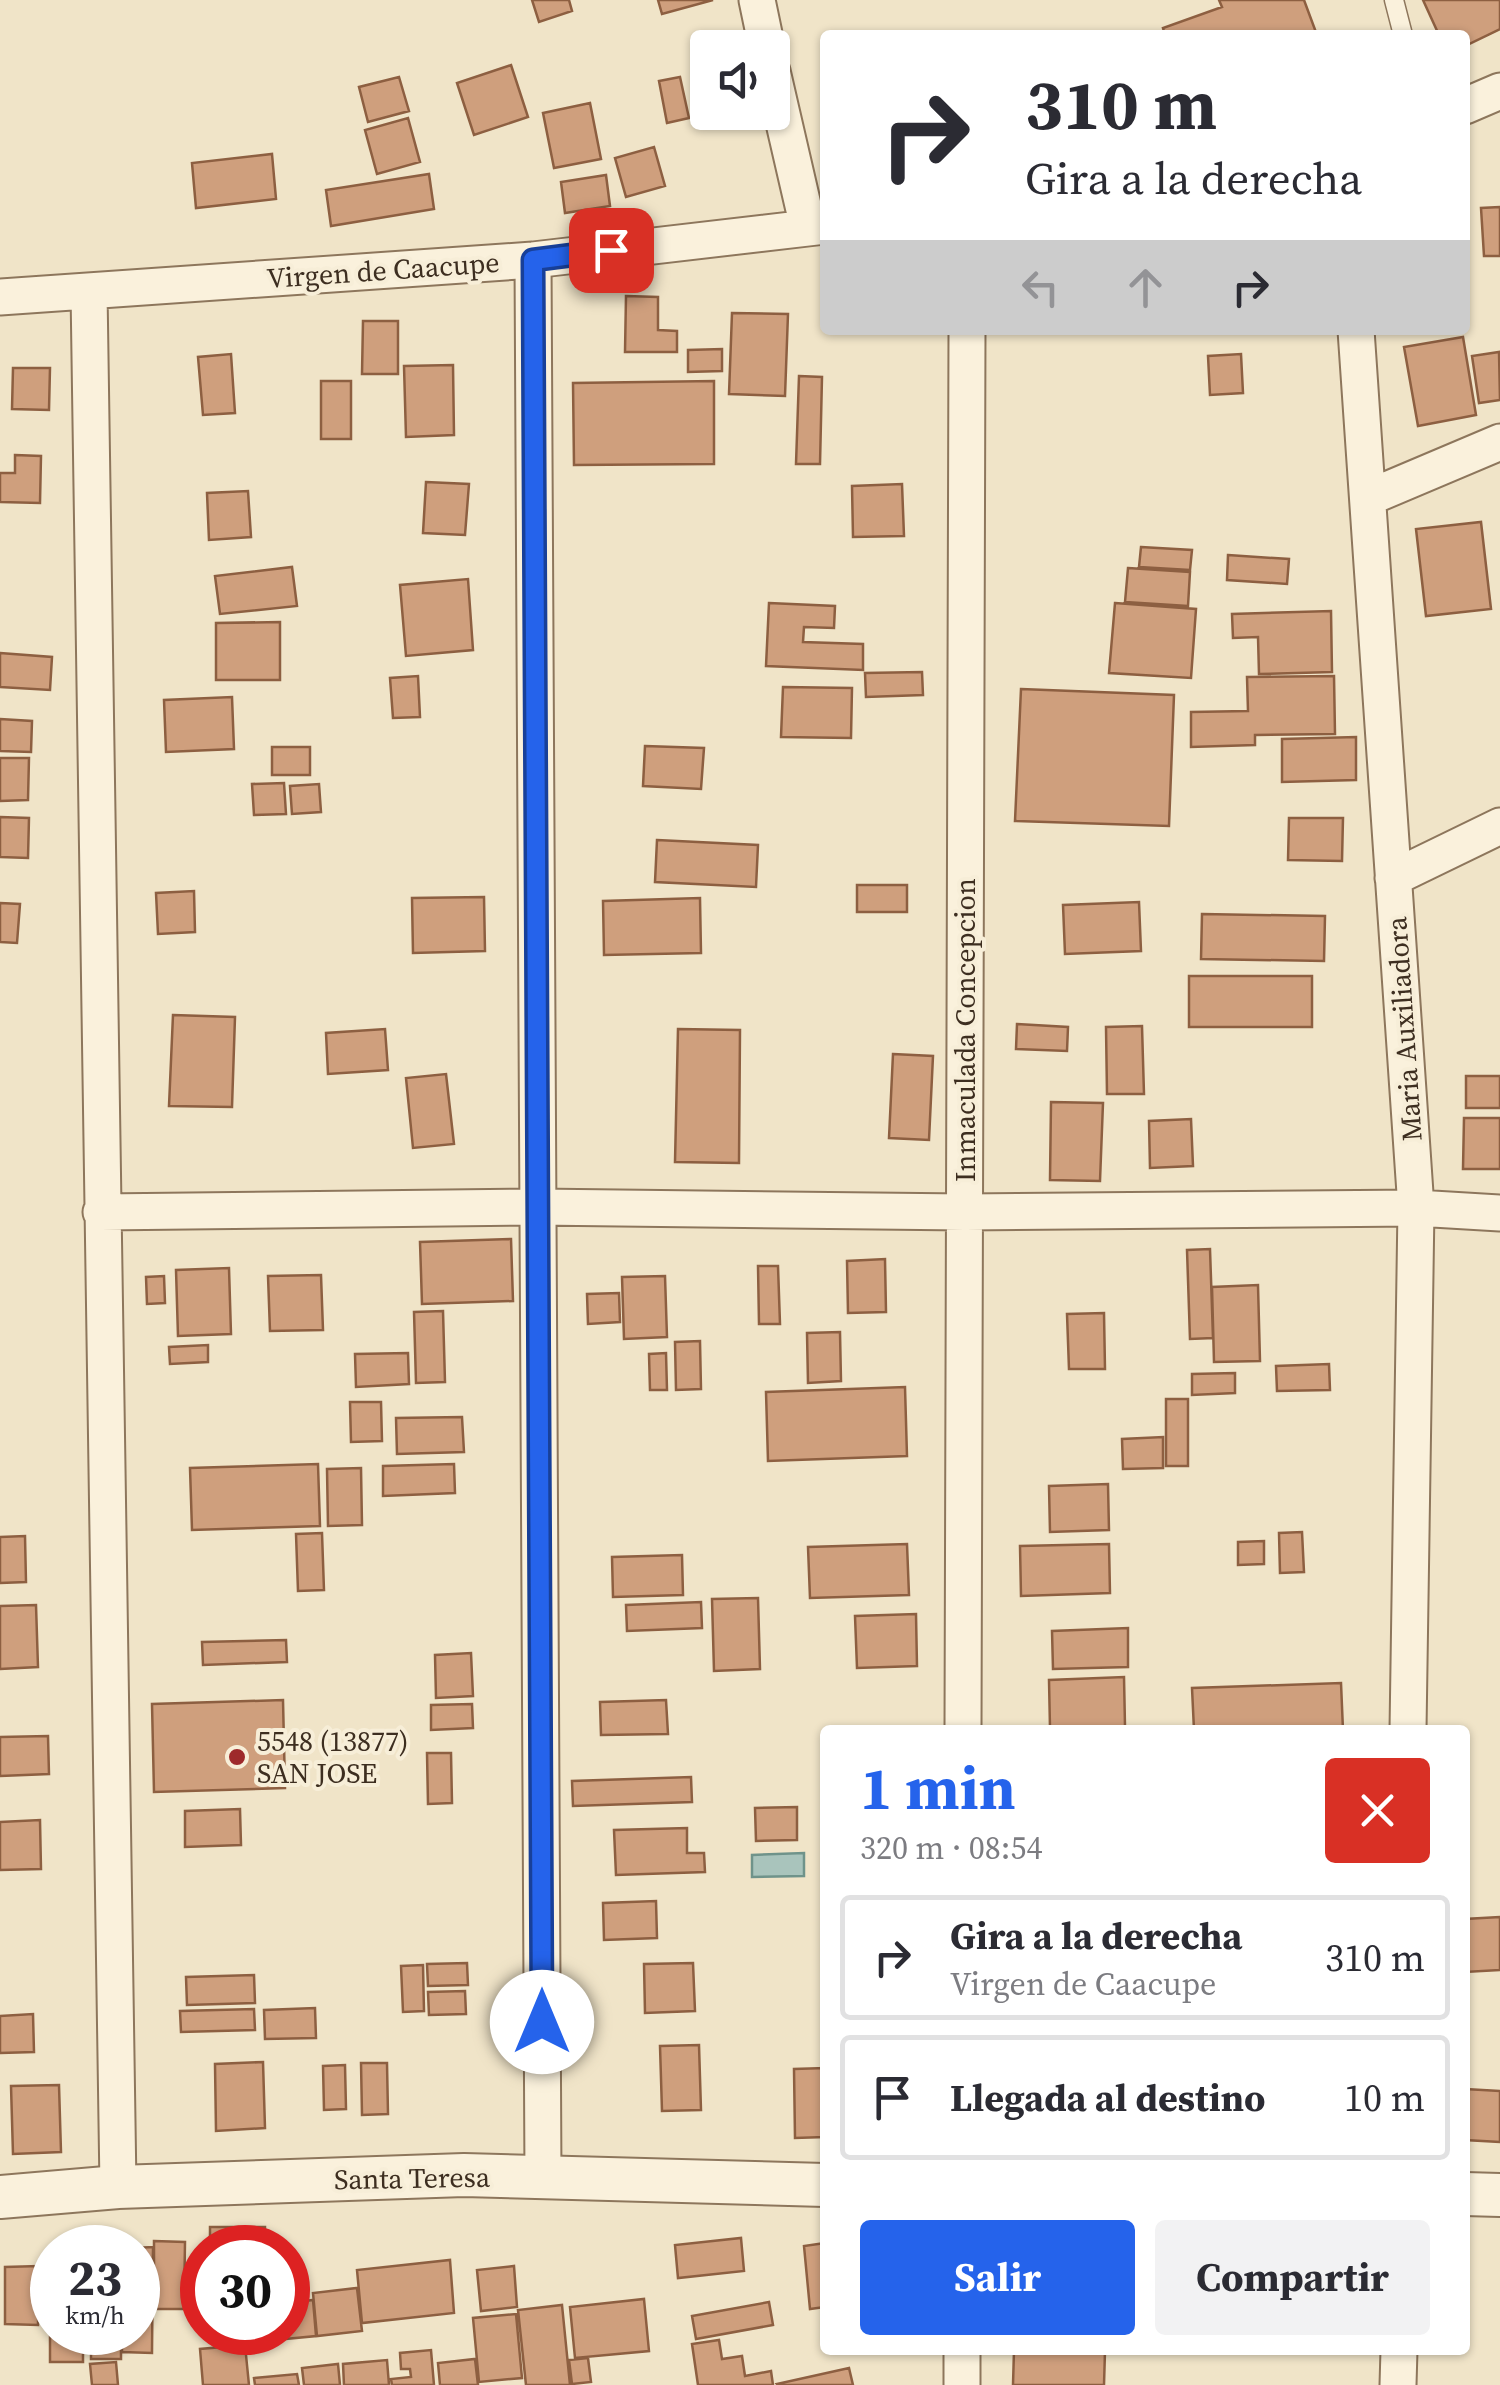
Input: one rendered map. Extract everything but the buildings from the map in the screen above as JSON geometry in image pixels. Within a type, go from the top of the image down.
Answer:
[{"type":"street","points":[[756,0],[763,30]]},
{"type":"street","points":[[1470,104],[1500,90]]},
{"type":"street","points":[[789,130],[816,227]]},
{"type":"street","name":"Virgen de Caacupe","points":[[0,296],[533,260],[816,227]]},
{"type":"street","points":[[533,260],[543,2178]]},
{"type":"street","points":[[89,291],[118,2186]]},
{"type":"street","name":"Inmaculada Concepcion","points":[[964,1725],[967,335]]},
{"type":"street","name":"Maria Auxiliadora","points":[[1356,335],[1416,1208],[1408,1725]]},
{"type":"street","points":[[1370,498],[1500,442]]},
{"type":"street","points":[[1393,878],[1500,826]]},
{"type":"street","points":[[101,1212],[538,1207],[965,1212],[1416,1208],[1500,1213]]},
{"type":"street","name":"Santa Teresa","points":[[0,2197],[118,2186],[464,2175],[820,2185]]},
{"type":"street","points":[[1470,2194],[1500,2195]]},
{"type":"street","points":[[962,2355],[962,2385]]},
{"type":"street","points":[[1398,2355],[1398,2385]]},
{"type":"lane","points":[[1394,0],[1402,30]]},
{"type":"water","points":[[804,1853],[804,1876],[752,1877],[752,1855]]},
{"type":"place","name":"5548 (13877) SAN JOSE","points":[[237,1757]]},
{"type":"route","points":[[542,2022],[533,260],[611,250]]}]
